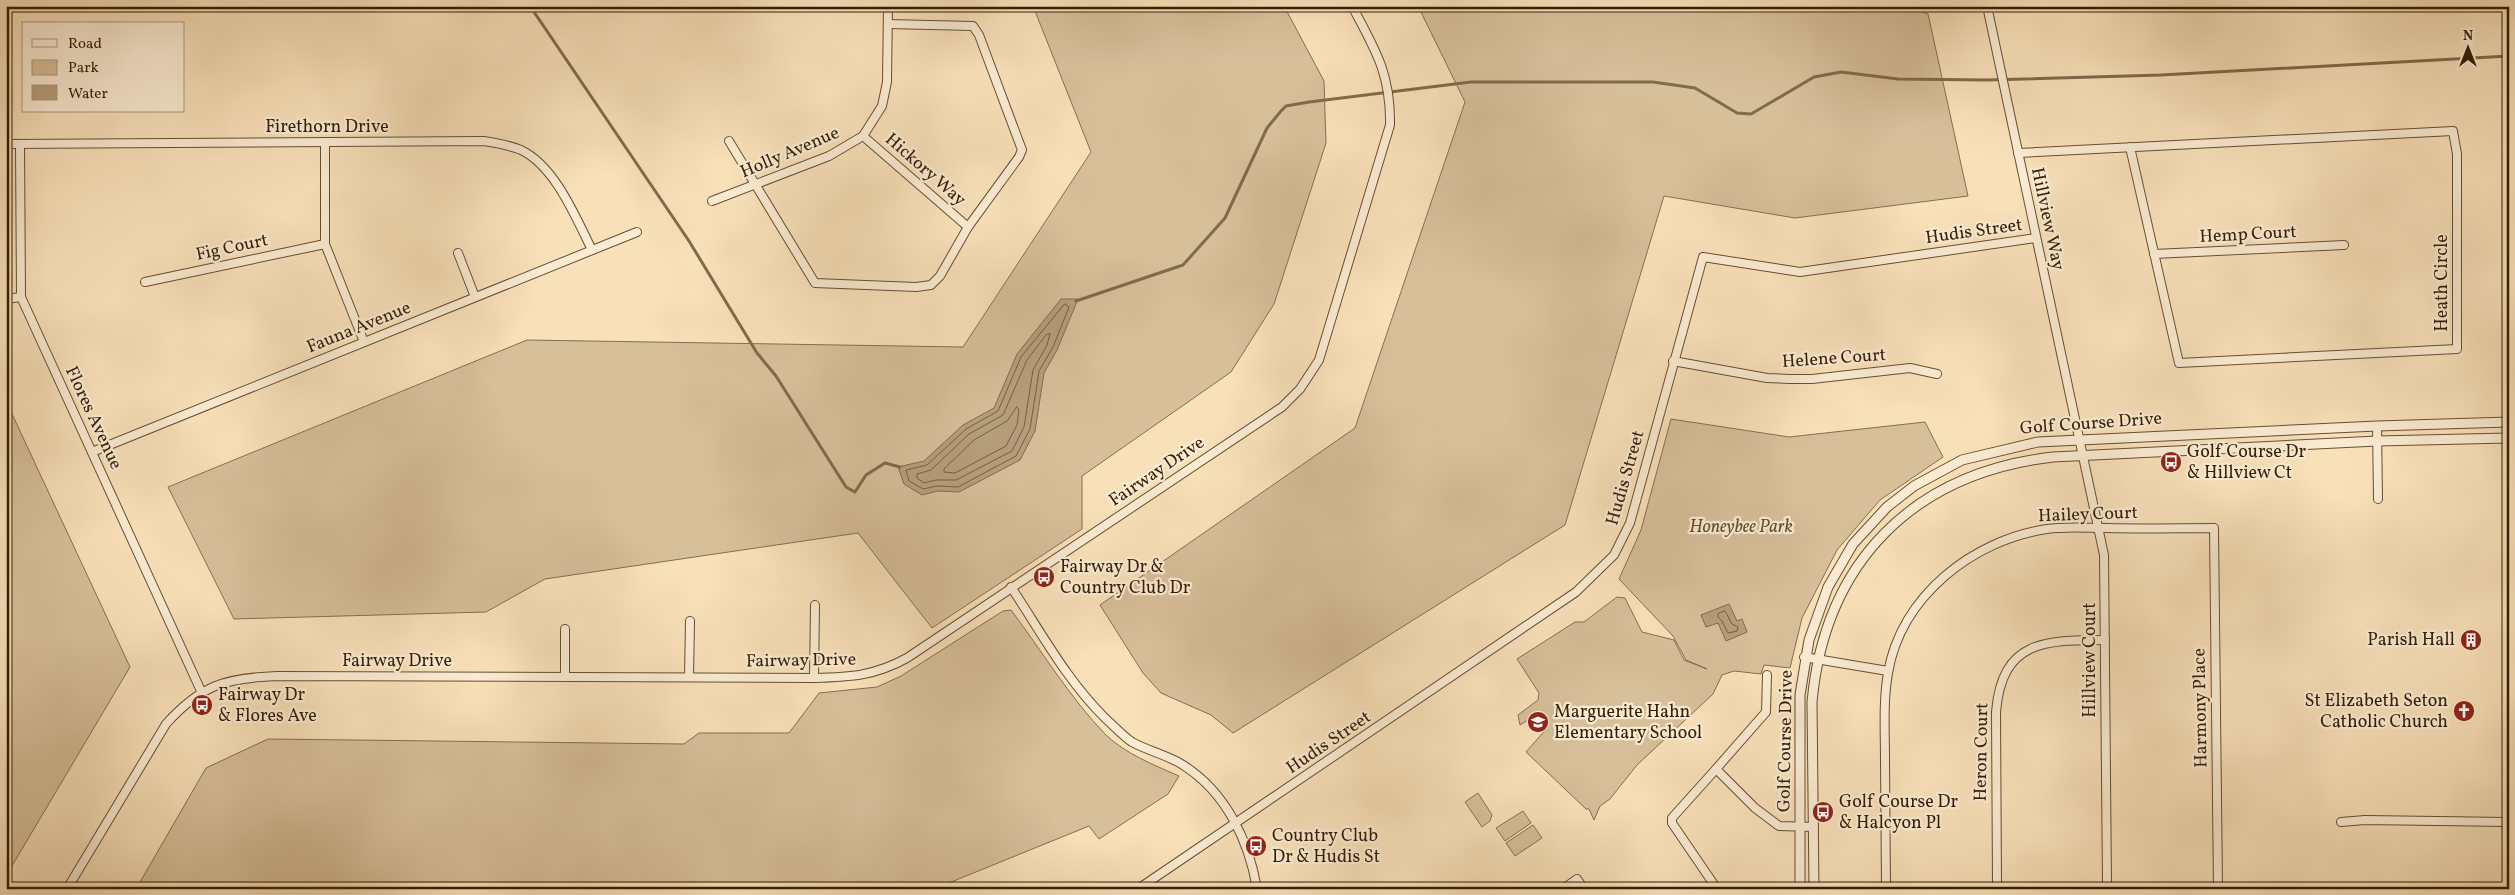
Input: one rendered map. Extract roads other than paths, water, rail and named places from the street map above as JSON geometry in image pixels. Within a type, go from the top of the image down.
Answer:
[{"type":"street","name":"Holly Avenue","points":[[712,201],[829,156],[863,136],[882,106],[888,82],[888,6]]},
{"type":"street","name":"Fairway Drive","points":[[67,889],[166,724],[182,706],[201,691],[225,682],[260,676],[814,678],[854,677],[886,670],[907,658],[1282,407],[1300,389],[1319,360],[1390,125],[1390,102],[1386,79],[1378,56],[1352,6]]},
{"type":"street","name":"Hillview Way","points":[[1987,6],[2079,438]]},
{"type":"street","points":[[729,141],[815,283],[916,287],[931,285],[940,276],[968,227],[1019,157],[1022,150],[979,34],[973,26],[962,24],[888,24]]},
{"type":"street","name":"Heath Circle","points":[[2018,153],[2130,147],[2454,131],[2457,154],[2457,349],[2179,363],[2130,147]]},
{"type":"street","name":"Hickory Way","points":[[863,136],[968,227]]},
{"type":"street","name":"Firethorn Drive","points":[[6,144],[484,141],[504,144],[522,151],[537,160],[551,175],[592,250]]},
{"type":"street","points":[[326,142],[325,244],[364,342]]},
{"type":"street","name":"Flores Avenue","points":[[20,144],[21,297],[201,691]]},
{"type":"street","name":"Fauna Avenue","points":[[92,452],[637,232]]},
{"type":"street","name":"Hudis Street","points":[[1138,889],[1576,592],[1614,555],[1630,522],[1704,257],[1800,272],[2036,238]]},
{"type":"street","name":"Fig Court","points":[[145,282],[325,244]]},
{"type":"street","name":"Hemp Court","points":[[2154,254],[2344,245]]},
{"type":"street","points":[[458,253],[475,297]]},
{"type":"street","points":[[6,299],[21,297]]},
{"type":"street","name":"Helene Court","points":[[1674,360],[1767,378],[1812,379],[1910,368],[1937,374]]},
{"type":"street","name":"Golf Course Drive","points":[[1800,889],[1800,695],[1804,657],[1828,587],[1853,544],[1894,502],[1914,486],[1962,460],[2038,442],[2079,438],[2509,422]]},
{"type":"street","points":[[2377,426],[2378,499]]},
{"type":"street","name":"Hillview Court","points":[[2079,438],[2100,528],[2104,564],[2107,885]]},
{"type":"street","name":"Golf Course Drive","points":[[1814,889],[1812,702],[1818,659],[1832,611],[1846,582],[1873,545],[1908,512],[1932,495],[1972,475],[2021,460],[2377,441],[2509,438]]},
{"type":"street","name":"Hailey Court","points":[[1886,889],[1885,708],[1888,671],[1899,640],[1913,612],[1936,584],[1979,550],[2013,536],[2048,529],[2214,528]]},
{"type":"street","name":"Harmony Place","points":[[2214,528],[2218,889]]},
{"type":"street","points":[[1011,587],[1080,692],[1131,741],[1184,765],[1214,793],[1236,824],[1245,841],[1252,861],[1257,889]]},
{"type":"street","points":[[814,678],[815,605]]},
{"type":"street","points":[[689,677],[690,621]]},
{"type":"street","points":[[565,629],[565,677]]},
{"type":"street","name":"Heron Court","points":[[1997,884],[1996,712],[1998,692],[2003,678],[2018,657],[2028,649],[2044,643],[2062,640],[2105,640]]},
{"type":"street","points":[[1804,657],[1888,671]]},
{"type":"street","points":[[1717,889],[1672,823],[1672,818],[1766,712],[1768,675]]},
{"type":"street","points":[[1716,769],[1755,808],[1779,826],[1814,827]]},
{"type":"street","points":[[2341,822],[2364,820],[2509,822]]},
{"type":"street","points":[[1563,889],[1577,879],[1584,889]]},
{"type":"water","points":[[1061,299],[1078,299],[1057,350],[1044,373],[1035,431],[1020,460],[959,492],[938,491],[922,495],[904,484],[898,467],[924,461],[963,425],[994,408],[1017,354]]},
{"type":"water","points":[[1729,604],[1737,621],[1742,619],[1747,632],[1726,641],[1718,623],[1706,627],[1701,615]]},
{"type":"waterway","points":[[530,6],[689,241],[757,353],[776,376],[846,487],[855,492],[866,475],[885,463],[900,467]]},
{"type":"waterway","points":[[1076,301],[1183,265],[1225,218],[1267,128],[1286,106],[1309,102],[1471,82],[1653,82],[1695,88],[1737,113],[1751,114],[1814,77],[1841,72],[1898,79],[1986,80],[2161,75],[2509,56]]},
{"type":"place","name":"Golf Course Dr & Hillview Ct","points":[[2171,462]]},
{"type":"place","name":"Fairway Dr & Country Club Dr","points":[[1044,577]]},
{"type":"place","name":"Parish Hall","points":[[2471,640]]},
{"type":"place","name":"Fairway Dr & Flores Ave","points":[[202,705]]},
{"type":"place","name":"St Elizabeth Seton Catholic Church","points":[[2464,711]]},
{"type":"place","name":"Marguerite Hahn Elementary School","points":[[1538,722]]},
{"type":"place","name":"Golf Course Dr & Halcyon Pl","points":[[1823,812]]},
{"type":"place","name":"Country Club Dr & Hudis St","points":[[1256,846]]},
{"type":"park label","name":"Honeybee Park","points":[[1741,527]]}]
